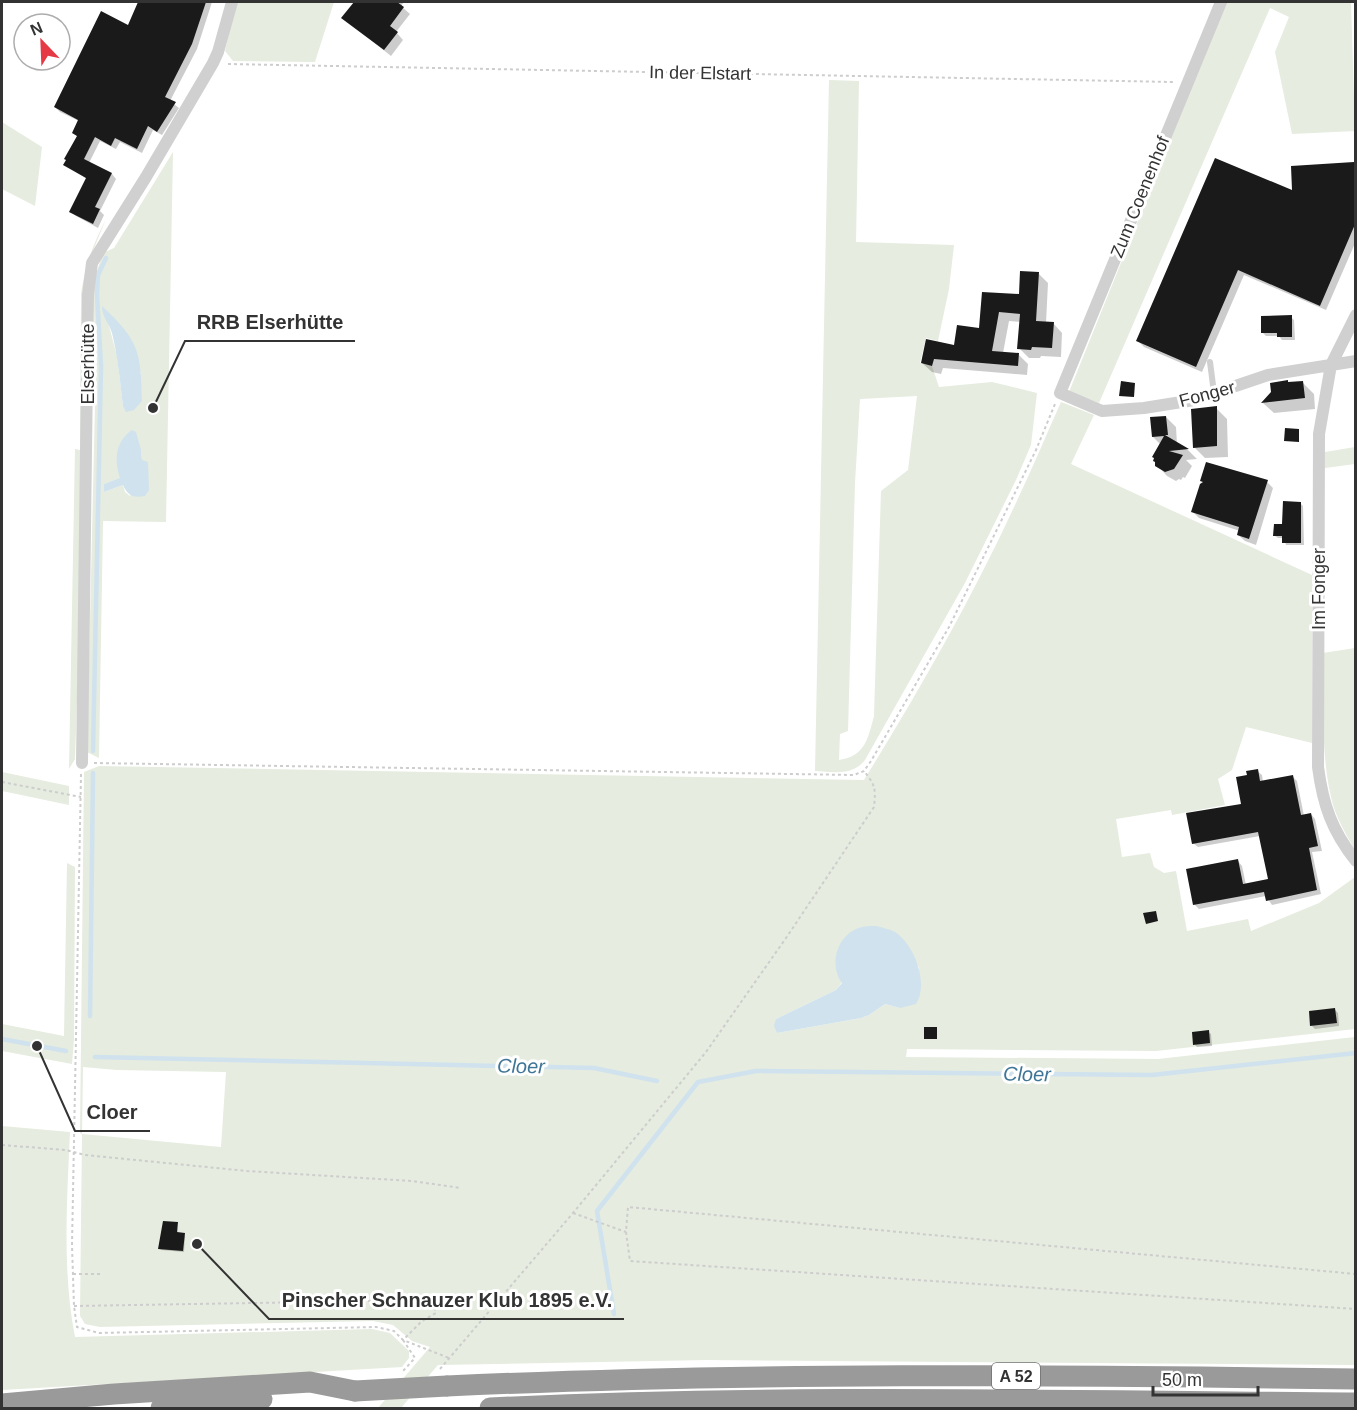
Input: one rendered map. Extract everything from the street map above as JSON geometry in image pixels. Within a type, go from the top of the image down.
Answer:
[{"type":"highway","name":"A 52","points":[[161,1408],[355,1391],[441,1380],[804,1376],[1356,1379]]},
{"type":"highway","points":[[2,1404],[310,1382],[355,1391]]},
{"type":"highway","points":[[2,1396],[63,1398]]},
{"type":"highway","name":"A 52","points":[[490,1408],[675,1402],[958,1400],[1356,1403]]},
{"type":"street","name":"Elserhütte","points":[[82,763],[88,295],[92,263],[213,63],[232,2]]},
{"type":"street","name":"Zum Coenenhof","points":[[1060,393],[1221,2]]},
{"type":"street","name":"Im Fonger","points":[[1356,315],[1331,365],[1319,434],[1318,767],[1322,796],[1331,822],[1346,849],[1356,861]]},
{"type":"street","name":"Fonger","points":[[1060,393],[1102,411],[1144,408],[1194,400],[1269,375],[1356,361]]},
{"type":"lane","points":[[1209,362],[1214,393]]},
{"type":"path","name":"In der Elstart","points":[[213,63],[1187,82]]},
{"type":"path","points":[[449,1358],[404,1340],[394,1331],[376,1327],[99,1333],[77,1327],[72,1245],[82,763],[854,775],[864,771],[949,627],[1036,450],[1060,393]]},
{"type":"path","points":[[441,1380],[449,1358],[573,1214],[706,1052],[874,807],[876,792],[874,784],[864,771]]},
{"type":"path","points":[[2,782],[81,797]]},
{"type":"path","points":[[2,1145],[247,1170],[412,1181],[461,1188]]},
{"type":"path","points":[[1356,1274],[628,1207],[626,1232],[630,1261],[1356,1309]]},
{"type":"path","points":[[573,1214],[626,1232]]},
{"type":"path","points":[[73,1274],[102,1274]]},
{"type":"path","points":[[74,1306],[432,1300],[435,1313],[404,1340]]},
{"type":"shaded area","points":[[236,2],[334,2],[315,62],[233,61],[225,51]]},
{"type":"shaded area","points":[[1226,2],[1351,2],[1355,131],[1292,134],[1275,52],[1289,17],[1270,8],[1099,403],[1069,392]]},
{"type":"shaded area","points":[[829,80],[859,81],[856,242],[954,245],[949,289],[938,341],[926,338],[920,363],[932,366],[939,387],[992,382],[1037,393],[1031,445],[1016,480],[965,583],[865,760],[849,771],[815,771]],"holes":[[[917,396],[908,470],[881,491],[874,716],[864,745],[855,755],[839,760],[840,734],[848,731],[855,483],[860,399]]]},
{"type":"shaded area","points":[[2,122],[42,147],[35,206],[2,189]]},
{"type":"shaded area","points":[[173,152],[166,522],[103,521],[99,758],[87,752],[96,362],[93,294],[96,274],[103,253],[114,248]],"holes":[[[108,322],[141,373],[123,406],[117,356]],[[141,450],[142,460],[130,496],[125,492],[123,485],[104,492],[104,484],[121,478]]]},
{"type":"shaded area","points":[[106,219],[92,253],[75,759],[69,769],[75,449],[80,450],[81,294],[90,255]]},
{"type":"shaded area","points":[[1061,402],[1094,415],[1071,464],[1312,575],[1312,743],[1246,727],[1232,770],[1218,779],[1225,805],[1172,815],[1171,810],[1116,819],[1122,857],[1150,853],[1154,867],[1164,873],[1176,871],[1187,931],[1248,919],[1251,931],[1319,903],[1355,877],[1355,1029],[1156,1051],[907,1049],[906,1057],[1158,1059],[1355,1037],[1355,1365],[706,1360],[438,1365],[401,1408],[378,1408],[430,1347],[412,1341],[393,1325],[373,1321],[100,1327],[85,1324],[80,1316],[84,772],[99,766],[864,780],[962,610],[1015,505]],"holes":[[[907,945],[919,968],[900,1008],[885,1004],[861,1018],[777,1033],[776,1019],[836,990],[842,982]],[[83,1067],[117,1070],[226,1072],[221,1147],[82,1134]]]},
{"type":"shaded area","points":[[1355,447],[1355,464],[1325,468],[1325,452]]},
{"type":"shaded area","points":[[1355,648],[1355,850],[1337,817],[1329,787],[1324,730],[1323,653]]},
{"type":"shaded area","points":[[2,772],[69,786],[69,805],[2,791]]},
{"type":"shaded area","points":[[67,863],[75,867],[72,1064],[2,1051],[2,1024],[64,1036]]},
{"type":"shaded area","points":[[2,1126],[70,1132],[67,1261],[75,1337],[372,1329],[390,1333],[409,1351],[409,1358],[402,1367],[2,1390]]},
{"type":"water","points":[[102,306],[124,329],[136,348],[141,370],[142,401],[134,410],[126,412],[123,406],[114,342]]},
{"type":"water","points":[[132,430],[136,432],[142,460],[148,462],[149,490],[145,496],[141,497],[129,494],[123,485],[104,492],[104,484],[120,478],[117,452],[122,440]]},
{"type":"water","points":[[877,926],[895,932],[909,946],[914,955],[921,986],[916,1004],[900,1008],[885,1004],[861,1018],[777,1033],[774,1026],[776,1019],[836,990],[842,983],[836,969],[836,954],[842,940],[859,928]]},
{"type":"building","points":[[138,2],[206,2],[192,44],[165,97],[176,102],[157,132],[148,126],[137,149],[115,138],[111,146],[95,137],[84,159],[112,173],[95,207],[100,209],[93,224],[69,212],[86,178],[63,165],[77,136],[72,133],[78,120],[54,107],[101,11],[128,25]]},
{"type":"building","points":[[354,2],[397,2],[404,7],[390,26],[398,32],[384,50],[341,18]]},
{"type":"building","points":[[1215,158],[1292,190],[1291,166],[1354,162],[1356,222],[1320,306],[1238,270],[1196,367],[1136,341]]},
{"type":"building","points":[[1020,271],[1039,272],[1036,321],[1054,322],[1052,348],[1017,349],[1020,314],[999,312],[992,351],[1019,353],[1018,366],[934,359],[932,366],[921,363],[926,339],[954,345],[957,325],[979,328],[982,292],[1019,294]]},
{"type":"building","points":[[1292,315],[1292,337],[1277,337],[1277,333],[1261,333],[1261,316]]},
{"type":"building","points":[[1288,380],[1288,382],[1303,381],[1305,398],[1261,403],[1271,392],[1270,383]]},
{"type":"building","points":[[1121,381],[1135,383],[1134,397],[1119,396]]},
{"type":"building","points":[[1217,406],[1217,446],[1193,448],[1191,409]]},
{"type":"building","points":[[1166,416],[1168,435],[1165,435],[1189,449],[1169,451],[1183,455],[1174,469],[1165,472],[1155,466],[1153,461],[1152,457],[1164,436],[1152,437],[1150,417]]},
{"type":"building","points":[[1285,428],[1299,429],[1299,442],[1284,441]]},
{"type":"building","points":[[1206,462],[1268,480],[1249,539],[1237,535],[1239,527],[1191,512],[1200,484],[1203,482],[1200,481]]},
{"type":"building","points":[[1283,501],[1301,502],[1301,543],[1282,543],[1282,536],[1273,536],[1274,524],[1282,524]]},
{"type":"building","points":[[1258,769],[1260,781],[1293,775],[1301,815],[1311,813],[1318,846],[1309,848],[1317,890],[1266,901],[1264,892],[1193,905],[1186,869],[1238,859],[1243,884],[1268,879],[1258,832],[1192,844],[1186,813],[1241,804],[1236,777],[1247,775],[1246,771]]},
{"type":"building","points":[[1156,911],[1158,921],[1146,924],[1143,913]]},
{"type":"building","points":[[1335,1008],[1337,1023],[1310,1026],[1309,1011]]},
{"type":"building","points":[[924,1027],[937,1027],[937,1039],[924,1039]]},
{"type":"building","points":[[1209,1030],[1210,1043],[1193,1045],[1192,1032]]},
{"type":"building","points":[[163,1221],[178,1222],[177,1232],[185,1233],[183,1251],[158,1249]]},
{"type":"waterway","points":[[93,751],[101,366],[97,295],[98,275],[106,258]]},
{"type":"waterway","points":[[90,1016],[93,773]]},
{"type":"waterway","name":"Cloer","points":[[2,1039],[66,1051]]},
{"type":"waterway","name":"Cloer","points":[[614,1314],[597,1211],[698,1082],[756,1071],[1152,1075],[1356,1053]]},
{"type":"waterway","name":"Cloer","points":[[95,1057],[594,1068],[657,1081]]},
{"type":"place","name":"RRB Elserhütte","points":[[153,408]]},
{"type":"place","name":"Cloer","points":[[37,1046]]},
{"type":"place","name":"Pinscher Schnauzer Klub 1895 e.V.","points":[[197,1244]]}]
